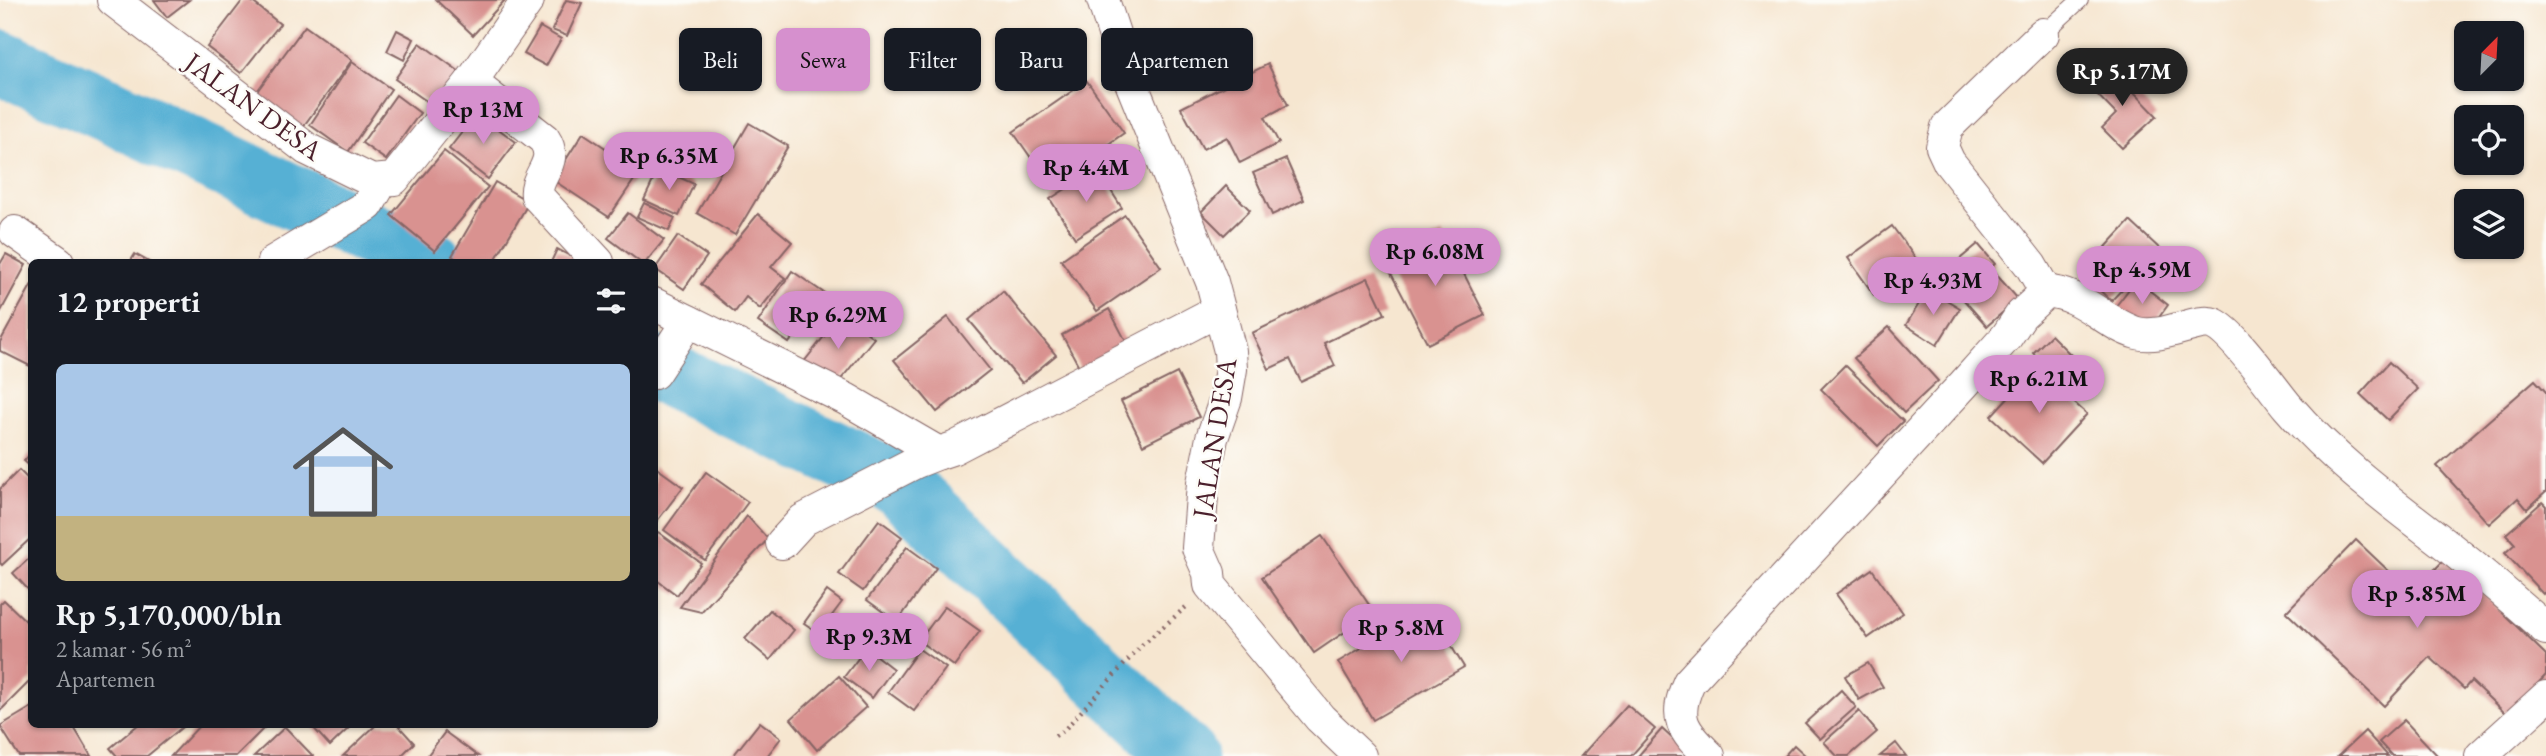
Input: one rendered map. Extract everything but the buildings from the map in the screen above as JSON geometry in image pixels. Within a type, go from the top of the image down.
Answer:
[{"type":"street","name":"JALAN DESA","points":[[113,0],[307,149],[372,181],[375,193]]},
{"type":"street","points":[[278,259],[394,179],[471,82],[528,0]]},
{"type":"street","name":"JALAN DESA","points":[[1103,0],[1126,69],[1212,282],[1230,351],[1231,369],[1226,398],[1212,439],[1203,483],[1198,548],[1209,573],[1210,585],[1320,718],[1360,756]]},
{"type":"street","points":[[2043,34],[1947,127],[1942,147],[1961,179],[2031,266],[2046,292]]},
{"type":"street","points":[[471,82],[544,139],[549,146],[550,157],[546,171],[536,187],[537,196],[595,259]]},
{"type":"street","points":[[15,232],[54,259]]},
{"type":"street","points":[[1709,756],[1685,730],[1680,716],[1681,702],[1689,682],[1965,384],[2007,336],[2021,315],[2046,292],[2055,292],[2092,308],[2118,326],[2138,333],[2152,335],[2177,331],[2204,322],[2214,324],[2229,334],[2291,410],[2342,460],[2388,502],[2491,580],[2546,629]]},
{"type":"street","points":[[658,306],[846,399],[927,457]]},
{"type":"street","points":[[782,543],[803,520],[827,506],[927,457],[954,448],[1219,310]]},
{"type":"street","points":[[658,367],[688,321]]},
{"type":"street","points":[[2481,756],[2546,697]]},
{"type":"lane","points":[[2043,34],[2081,0]]},
{"type":"path","points":[[1055,736],[1065,730],[1142,645],[1210,585]]},
{"type":"waterway","points":[[0,62],[115,113],[425,259]]},
{"type":"waterway","points":[[658,370],[899,484],[1185,756]]}]
